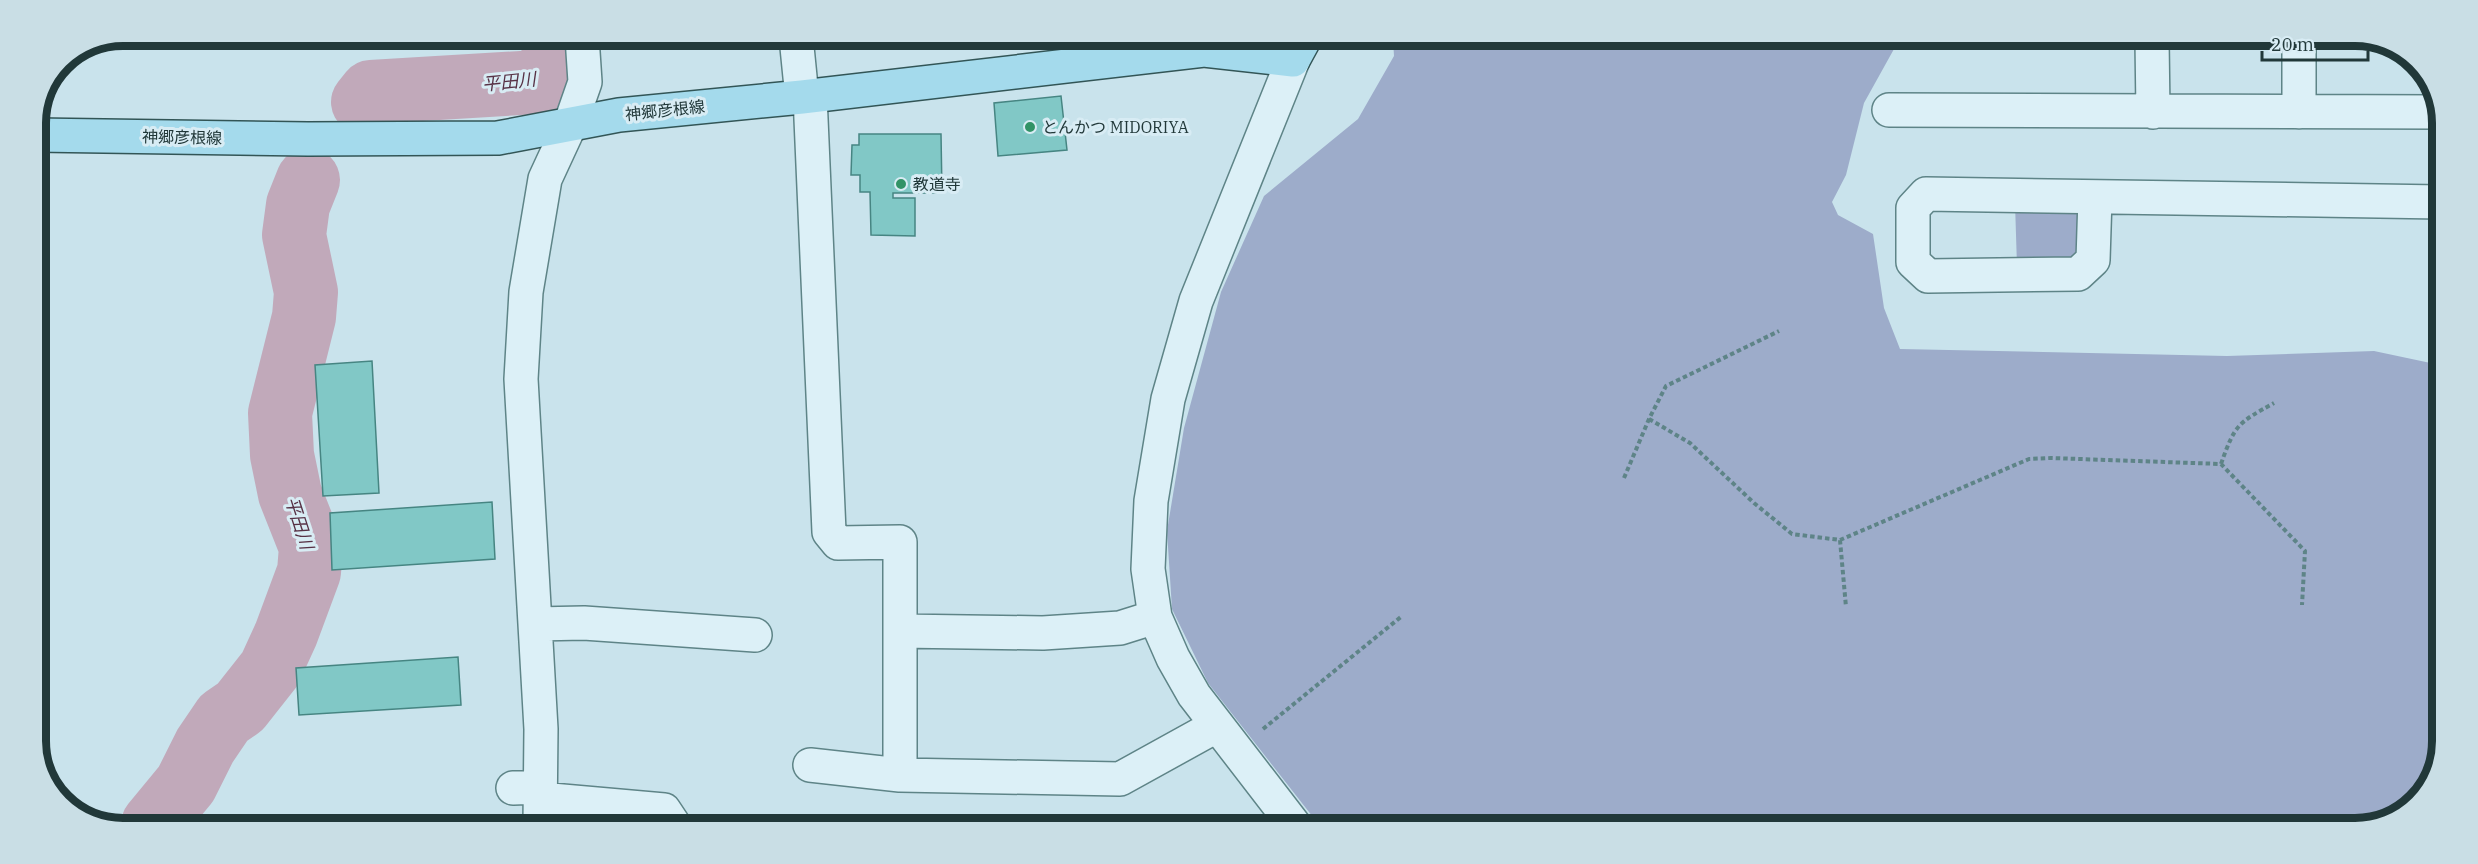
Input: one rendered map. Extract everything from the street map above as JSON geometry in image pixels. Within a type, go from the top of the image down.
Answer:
[{"type":"main road","name":"神郷彦根線","points":[[46,135],[308,139],[498,138],[619,115],[806,97],[1128,49],[1299,49]]},
{"type":"street","points":[[583,46],[585,82],[570,125],[545,179],[526,292],[521,379],[541,729],[533,800],[664,810],[669,818]]},
{"type":"street","points":[[798,46],[806,97],[829,532],[837,543],[900,542],[900,775]]},
{"type":"street","points":[[2152,46],[2153,112]]},
{"type":"street","points":[[2299,46],[2299,112]]},
{"type":"street","points":[[1289,818],[1216,726],[1194,695],[1173,658],[1155,617],[1148,569],[1157,460],[1168,399],[1196,301],[1299,49]]},
{"type":"street","points":[[1889,111],[2430,112]]},
{"type":"street","points":[[2095,198],[2093,260],[2078,274],[1928,276],[1913,262],[1913,208],[1926,194],[2095,198],[2403,215],[2431,205]]},
{"type":"street","points":[[900,631],[1043,633],[1098,630],[1120,628],[1155,617]]},
{"type":"street","points":[[535,624],[584,623],[755,636]]},
{"type":"street","points":[[810,765],[900,775],[1120,779],[1216,726]]},
{"type":"path","points":[[1624,478],[1666,386],[1779,331]]},
{"type":"path","points":[[2221,464],[2231,437],[2243,421],[2274,403]]},
{"type":"path","points":[[1649,419],[1690,443],[1754,503],[1792,534],[1840,540],[2029,459],[2221,464],[2305,551],[2302,605]]},
{"type":"path","points":[[1840,540],[1846,607]]},
{"type":"path","points":[[1257,734],[1402,616]]},
{"type":"shaded area","points":[[1393,46],[1896,46],[1864,103],[1846,175],[1832,202],[1838,215],[1873,234],[1884,308],[1900,349],[2227,356],[2374,351],[2431,363],[2432,740],[2424,775],[2419,783],[2401,802],[2389,810],[2354,818],[1314,818],[1208,683],[1172,609],[1167,531],[1184,428],[1221,292],[1264,196],[1358,119],[1394,56]]},
{"type":"shaded area","points":[[2015,203],[2075,204],[2084,217],[2085,255],[2072,267],[2017,266]]},
{"type":"building","name":"とんかつ MIDORIYA","points":[[1061,96],[1067,150],[998,156],[994,103]]},
{"type":"building","name":"教道寺","points":[[859,134],[941,134],[942,193],[893,193],[893,198],[915,198],[915,236],[871,235],[870,192],[860,192],[860,175],[851,175],[852,145],[859,145]]},
{"type":"building","points":[[372,361],[379,493],[323,496],[315,365]]},
{"type":"building","points":[[492,502],[495,559],[332,570],[330,513]]},
{"type":"building","points":[[458,657],[461,705],[299,715],[296,668]]},
{"type":"waterway","name":"平田川","points":[[363,102],[371,92],[538,82],[550,75],[555,46]]},
{"type":"waterway","name":"平田川","points":[[158,818],[186,784],[205,746],[224,718],[240,707],[270,669],[309,572],[311,547],[290,494],[282,455],[280,413],[304,317],[306,292],[294,235],[298,205],[308,180]]},
{"type":"place","name":"とんかつ MIDORIYA","points":[[1030,127]]},
{"type":"place","name":"教道寺","points":[[901,184]]}]
